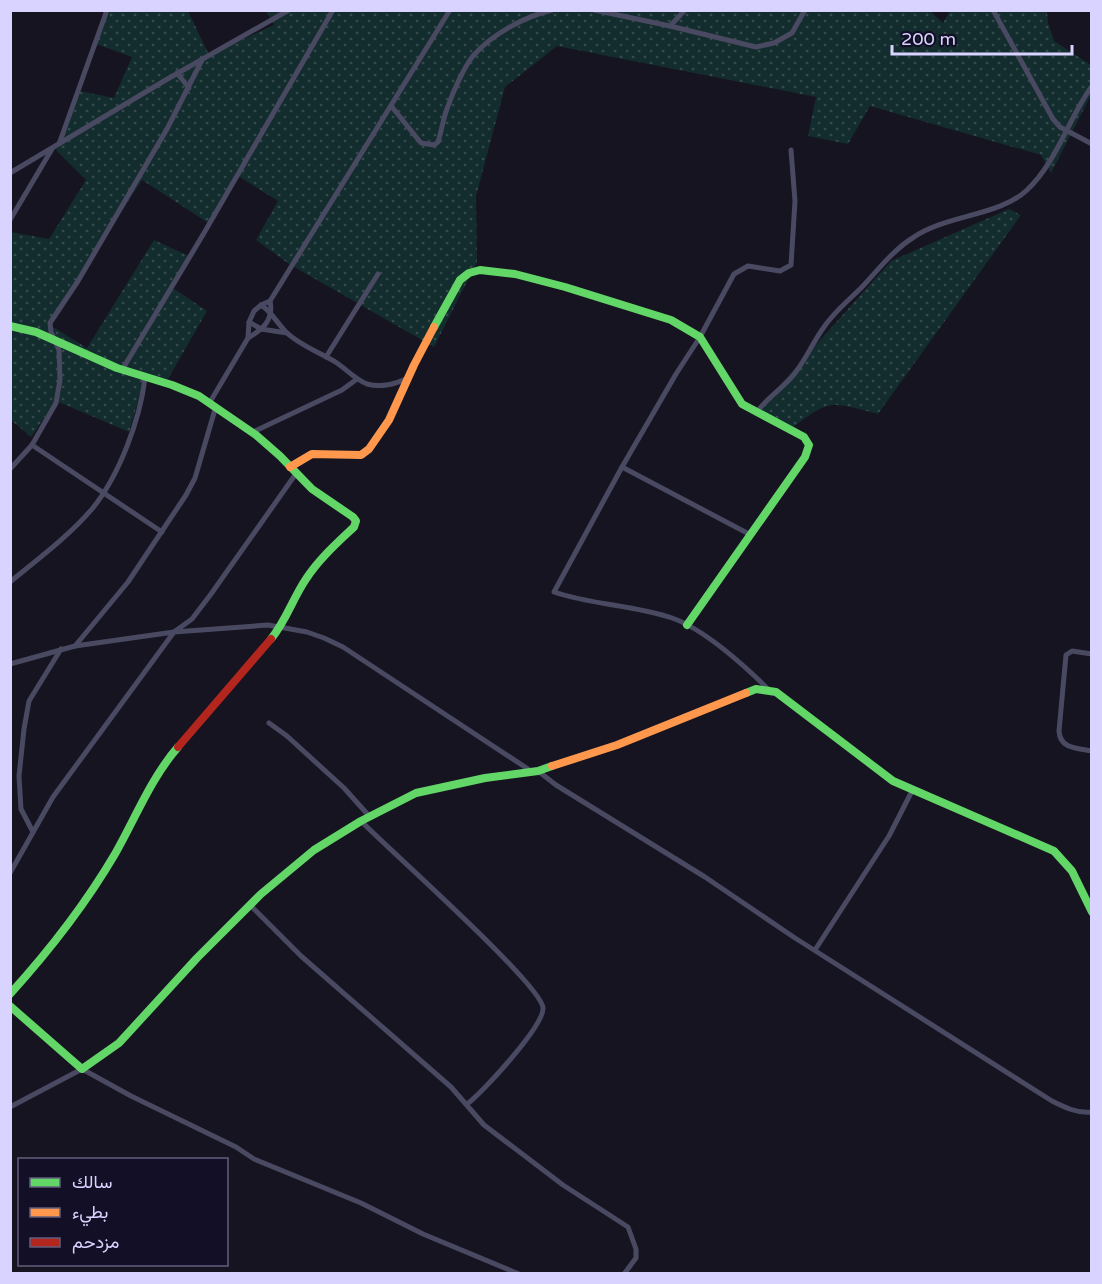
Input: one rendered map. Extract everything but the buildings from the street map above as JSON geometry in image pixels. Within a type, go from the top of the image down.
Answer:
[{"type":"street","points":[[59,144],[108,10]]},
{"type":"street","points":[[10,173],[290,10]]},
{"type":"street","points":[[122,370],[333,10]]},
{"type":"street","points":[[75,646],[128,582],[186,495],[195,478],[213,404],[248,338],[249,322],[254,311],[270,301],[450,10]]},
{"type":"street","points":[[392,107],[421,143],[434,145],[440,137],[448,106],[472,57],[490,40],[513,26],[552,10]]},
{"type":"street","points":[[594,10],[756,47],[774,43],[792,33],[805,10]]},
{"type":"street","points":[[670,26],[685,10]]},
{"type":"street","points":[[993,10],[1053,119],[1065,130],[1092,144]]},
{"type":"street","points":[[10,469],[32,445],[56,403],[60,380],[59,350],[51,332],[50,323],[78,282],[172,120],[202,60]]},
{"type":"street","points":[[177,74],[189,88]]},
{"type":"street","points":[[757,412],[794,375],[825,326],[893,253],[913,237],[931,227],[1014,200],[1027,190],[1043,171],[1092,86]]},
{"type":"street","points":[[10,220],[53,148]]},
{"type":"street","points":[[791,150],[795,201],[791,265],[780,271],[748,266],[735,274],[622,467],[554,592],[671,618],[687,625],[748,668],[769,690],[893,782],[1054,850],[1062,856],[1073,873],[1092,912]]},
{"type":"street","points":[[290,467],[312,454],[356,457],[365,453],[373,445],[395,409],[408,378],[460,280],[467,273],[478,270],[534,277],[669,320],[693,331],[700,337],[741,404],[804,437],[809,445],[805,457],[687,625]]},
{"type":"street","points":[[326,357],[378,274]]},
{"type":"street","points":[[248,338],[261,329],[271,315],[270,301]]},
{"type":"street","points":[[261,305],[287,333],[357,379],[368,384],[388,385],[408,378]]},
{"type":"street","points":[[249,322],[261,329],[287,333]]},
{"type":"street","points":[[10,326],[40,332],[82,354],[175,387],[213,404],[253,432],[290,467],[295,475],[349,513],[356,521],[354,527],[326,554],[305,580],[281,627],[157,774],[115,854],[83,905],[38,964],[10,994]]},
{"type":"street","points":[[10,582],[55,545],[93,508],[103,493],[113,477],[136,421],[145,378]]},
{"type":"street","points":[[253,432],[342,390],[357,379]]},
{"type":"street","points":[[32,445],[162,532]]},
{"type":"street","points":[[622,467],[749,534]]},
{"type":"street","points":[[10,873],[53,797],[174,632],[192,619],[211,594],[295,475]]},
{"type":"street","points":[[10,664],[75,646],[174,632],[268,625],[324,638],[343,647],[556,785],[705,877],[1052,1101],[1071,1109],[1086,1113],[1092,1112]]},
{"type":"street","points":[[33,832],[21,809],[19,776],[24,729],[29,701],[61,649]]},
{"type":"street","points":[[1092,654],[1072,651],[1066,655],[1059,731],[1059,740],[1065,745],[1092,751]]},
{"type":"street","points":[[10,1107],[82,1069],[119,1043],[197,958],[250,905],[308,854],[361,821],[416,793],[534,771],[643,736],[746,692],[756,689],[769,690]]},
{"type":"street","points":[[269,723],[287,736],[344,788],[370,817]]},
{"type":"street","points":[[815,950],[889,836],[912,791]]},
{"type":"street","points":[[361,821],[502,955],[527,983],[542,1006],[542,1015],[521,1045],[495,1078],[479,1095],[466,1104]]},
{"type":"street","points":[[250,905],[301,956],[451,1087],[484,1125],[563,1185],[628,1227],[636,1249],[636,1258],[624,1274]]},
{"type":"street","points":[[10,1006],[82,1069],[131,1096],[236,1147],[254,1159],[361,1203],[423,1234],[519,1274]]},
{"type":"green space","points":[[929,10],[943,23],[950,11],[1047,11],[1054,41],[1091,65],[1091,95],[1051,173],[1041,155],[870,106],[848,144],[808,136],[816,97],[557,46],[505,87],[476,196],[477,262],[434,347],[289,264],[256,240],[278,201],[238,176],[210,224],[142,180],[48,324],[87,348],[154,240],[191,257],[173,288],[207,311],[168,379],[146,374],[129,432],[56,401],[31,437],[11,420],[10,232],[49,239],[86,180],[56,150],[80,91],[114,98],[132,57],[96,44],[108,11],[188,11],[209,55],[274,25],[266,11]]},
{"type":"green space","points":[[1009,209],[1021,215],[878,414],[839,405],[831,406],[822,408],[789,430],[753,415],[891,261]]},
{"type":"traffic: fast","points":[[434,327],[460,280],[469,273],[480,270],[515,274],[565,287],[671,320],[700,337],[742,404],[804,437],[809,445],[805,457],[687,625]]},
{"type":"traffic: fast","points":[[10,326],[36,332],[117,368],[199,396],[256,435],[312,489],[353,517],[356,521],[354,527],[311,572],[271,639]]},
{"type":"traffic: fast","points":[[746,693],[756,689],[776,692],[893,781],[1054,851],[1072,871],[1092,912]]},
{"type":"traffic: fast","points":[[10,994],[79,909],[115,854],[151,785],[178,747]]},
{"type":"traffic: fast","points":[[10,1006],[82,1069],[119,1043],[197,958],[261,894],[314,850],[361,821],[416,793],[485,778],[538,771],[552,766]]},
{"type":"traffic: slow","points":[[290,467],[312,454],[361,455],[369,449],[389,420],[434,327]]},
{"type":"traffic: slow","points":[[552,766],[617,745],[746,693]]},
{"type":"traffic: jam","points":[[178,747],[271,639]]}]
